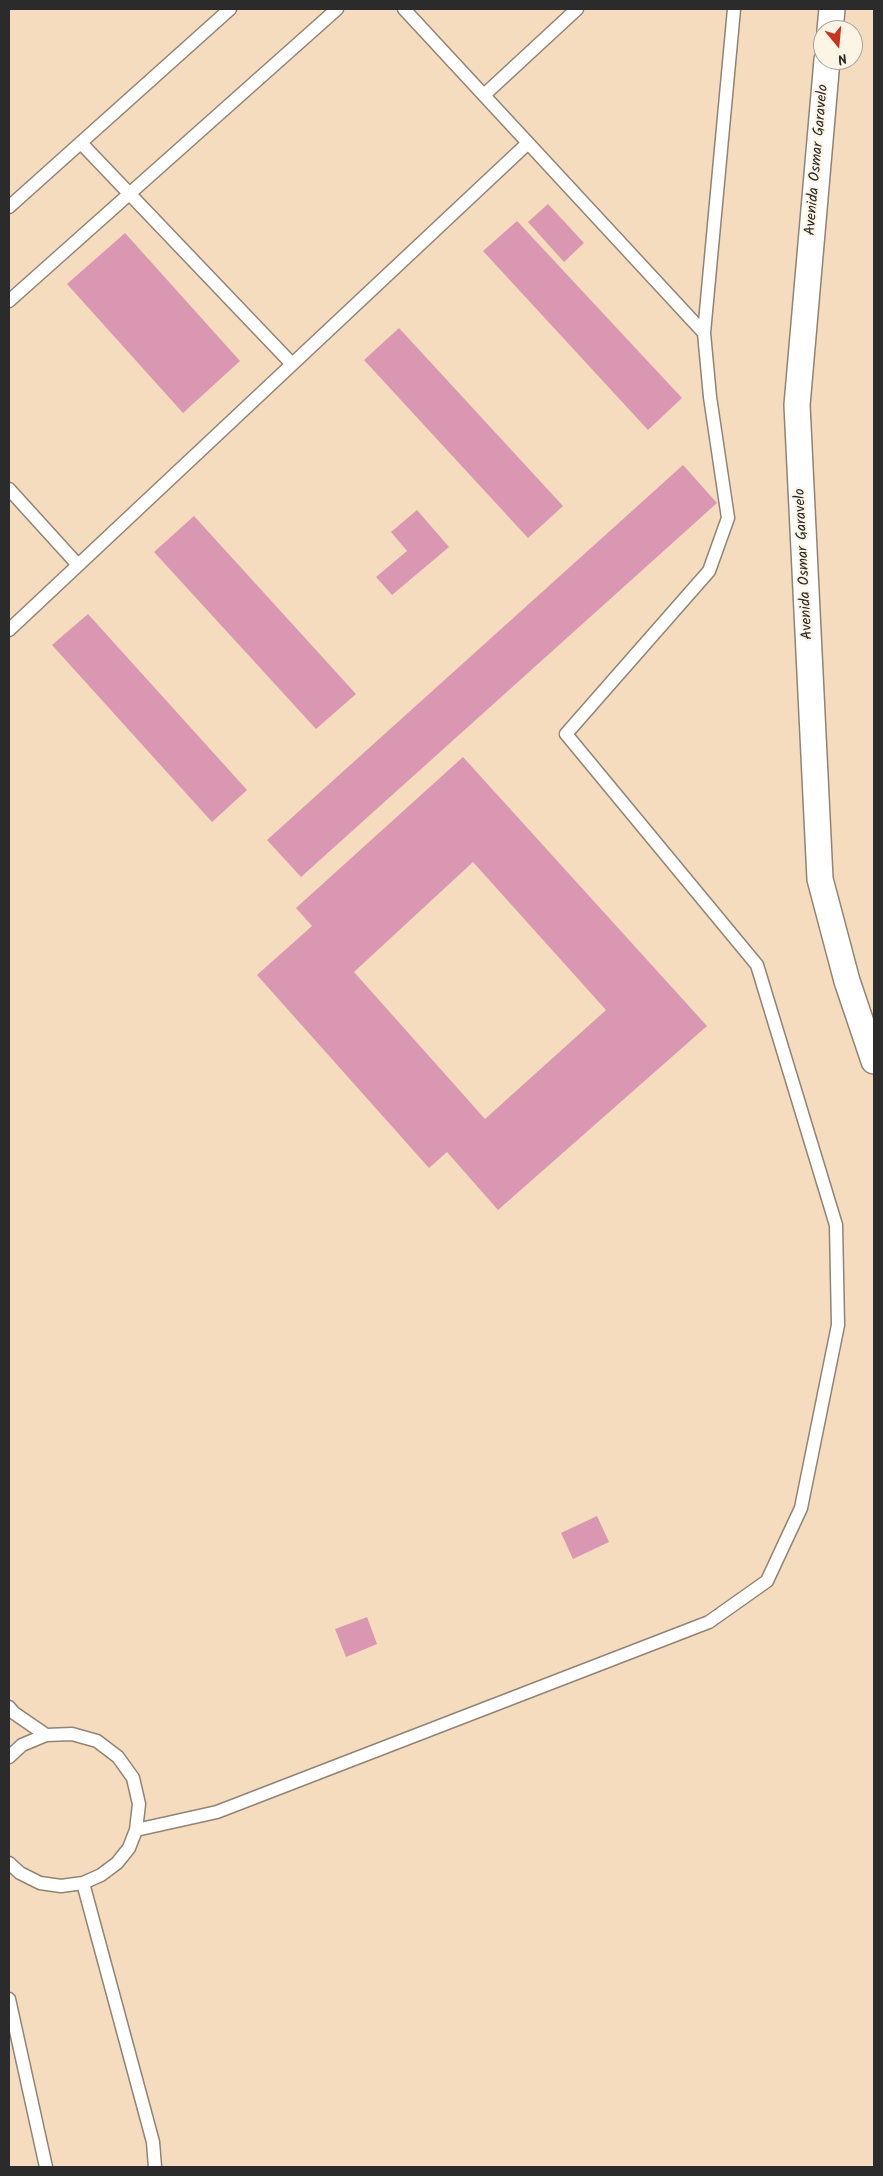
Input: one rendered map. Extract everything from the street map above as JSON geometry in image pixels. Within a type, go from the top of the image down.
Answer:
[{"type":"street","name":"Avenida Osmar Garavelo","points":[[826,70],[797,404],[820,879],[847,981],[874,1061]]},
{"type":"lane","points":[[9,207],[230,9]]},
{"type":"lane","points":[[9,302],[337,9]]},
{"type":"lane","points":[[404,9],[704,333]]},
{"type":"lane","points":[[484,95],[577,9]]},
{"type":"lane","points":[[136,1830],[217,1812],[709,1622],[767,1581],[800,1508],[838,1325],[836,1225],[757,965],[566,734],[709,571],[728,518],[710,397],[704,333],[734,9]]},
{"type":"lane","points":[[81,143],[292,364]]},
{"type":"lane","points":[[10,628],[528,143]]},
{"type":"lane","points":[[9,489],[78,565]]},
{"type":"lane","points":[[9,1707],[14,1713],[46,1735]]},
{"type":"lane","points":[[9,1757],[22,1745],[46,1735],[72,1734],[97,1741],[118,1757],[133,1778],[139,1804],[136,1830],[128,1848],[117,1863],[101,1875],[83,1883],[62,1886],[40,1883],[20,1873],[9,1863]]},
{"type":"lane","points":[[83,1883],[153,2142],[155,2167]]},
{"type":"lane","points":[[9,1999],[46,2167]]},
{"type":"building","points":[[548,204],[584,243],[564,262],[528,222]]},
{"type":"building","points":[[517,221],[682,398],[648,430],[483,251]]},
{"type":"building","points":[[125,233],[240,361],[183,413],[67,284]]},
{"type":"building","points":[[399,328],[563,506],[528,538],[364,360]]},
{"type":"building","points":[[683,465],[717,503],[301,877],[267,840]]},
{"type":"building","points":[[417,510],[449,547],[392,595],[376,577],[407,551],[391,532]]},
{"type":"building","points":[[194,516],[356,694],[316,729],[154,552]]},
{"type":"building","points":[[88,614],[247,790],[212,822],[52,645]]},
{"type":"building","points":[[463,757],[707,1026],[498,1210],[447,1152],[429,1168],[257,975],[312,926],[296,908]],"holes":[[[473,862],[606,1010],[485,1119],[354,972]]]},
{"type":"building","points":[[597,1516],[609,1542],[573,1559],[561,1533]]},
{"type":"building","points":[[367,1617],[377,1644],[346,1657],[335,1629]]}]
